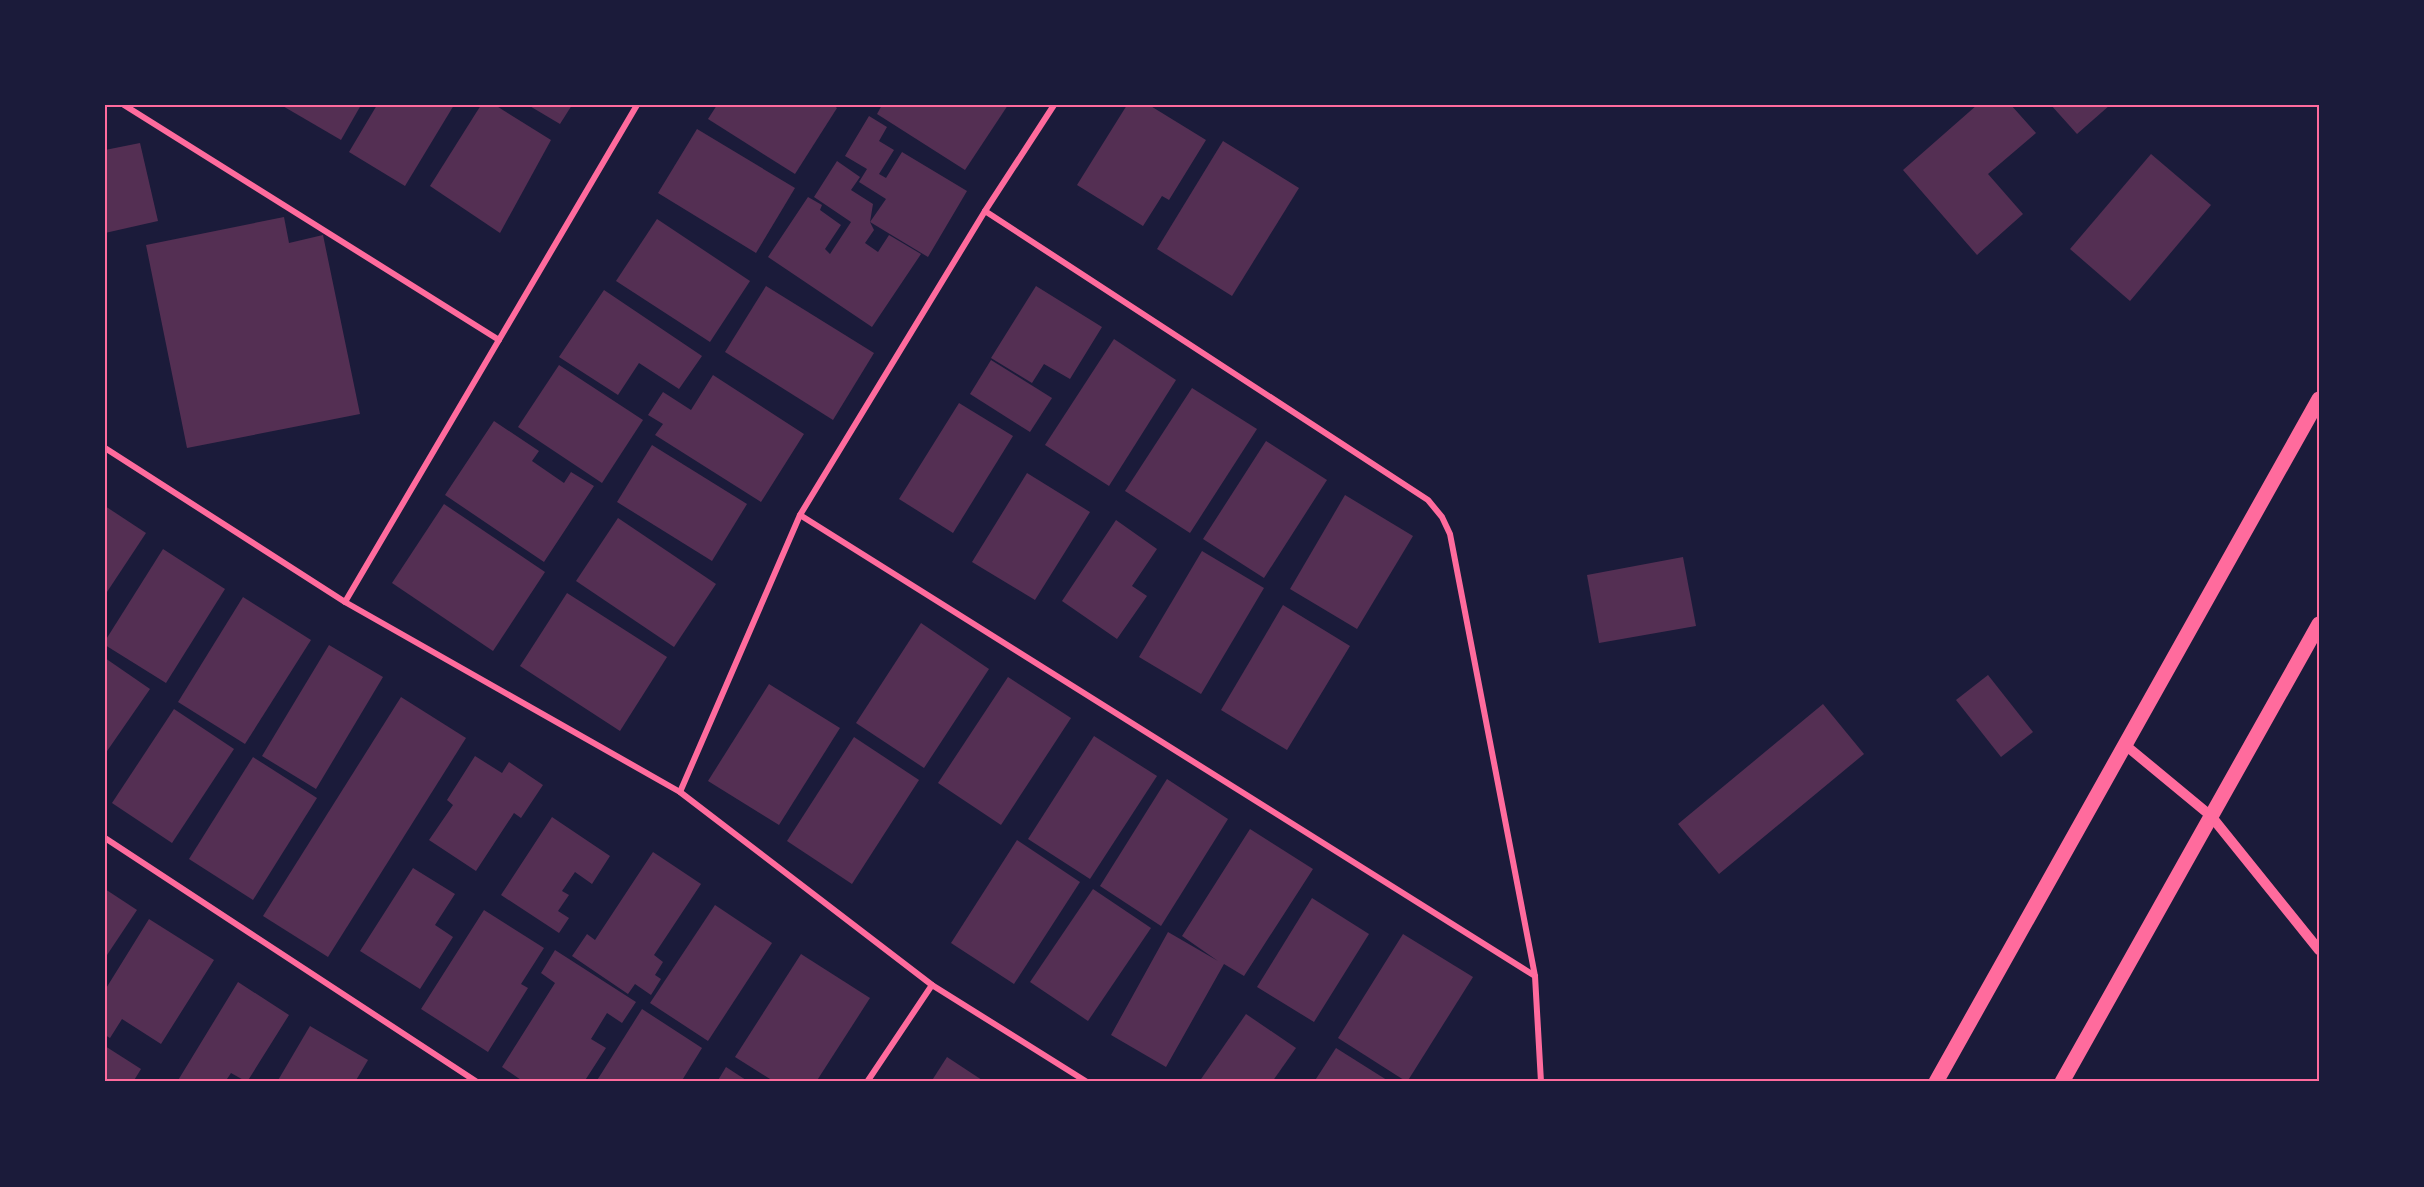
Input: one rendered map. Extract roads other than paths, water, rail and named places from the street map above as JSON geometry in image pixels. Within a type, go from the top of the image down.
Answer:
[{"type":"main road","points":[[1936,1082],[2319,399]]},
{"type":"main road","points":[[2062,1082],[2319,624]]},
{"type":"street","points":[[124,105],[499,340]]},
{"type":"street","points":[[345,602],[638,105]]},
{"type":"street","points":[[680,792],[800,515],[985,211],[1054,105]]},
{"type":"street","points":[[985,211],[1428,500],[1442,517],[1450,534],[1535,976],[1541,1082]]},
{"type":"street","points":[[105,448],[345,602],[680,792],[932,985],[1087,1082]]},
{"type":"street","points":[[800,515],[1535,976]]},
{"type":"street","points":[[2124,744],[2211,816],[2319,950]]},
{"type":"street","points":[[105,838],[477,1082]]},
{"type":"street","points":[[867,1082],[932,985]]}]
